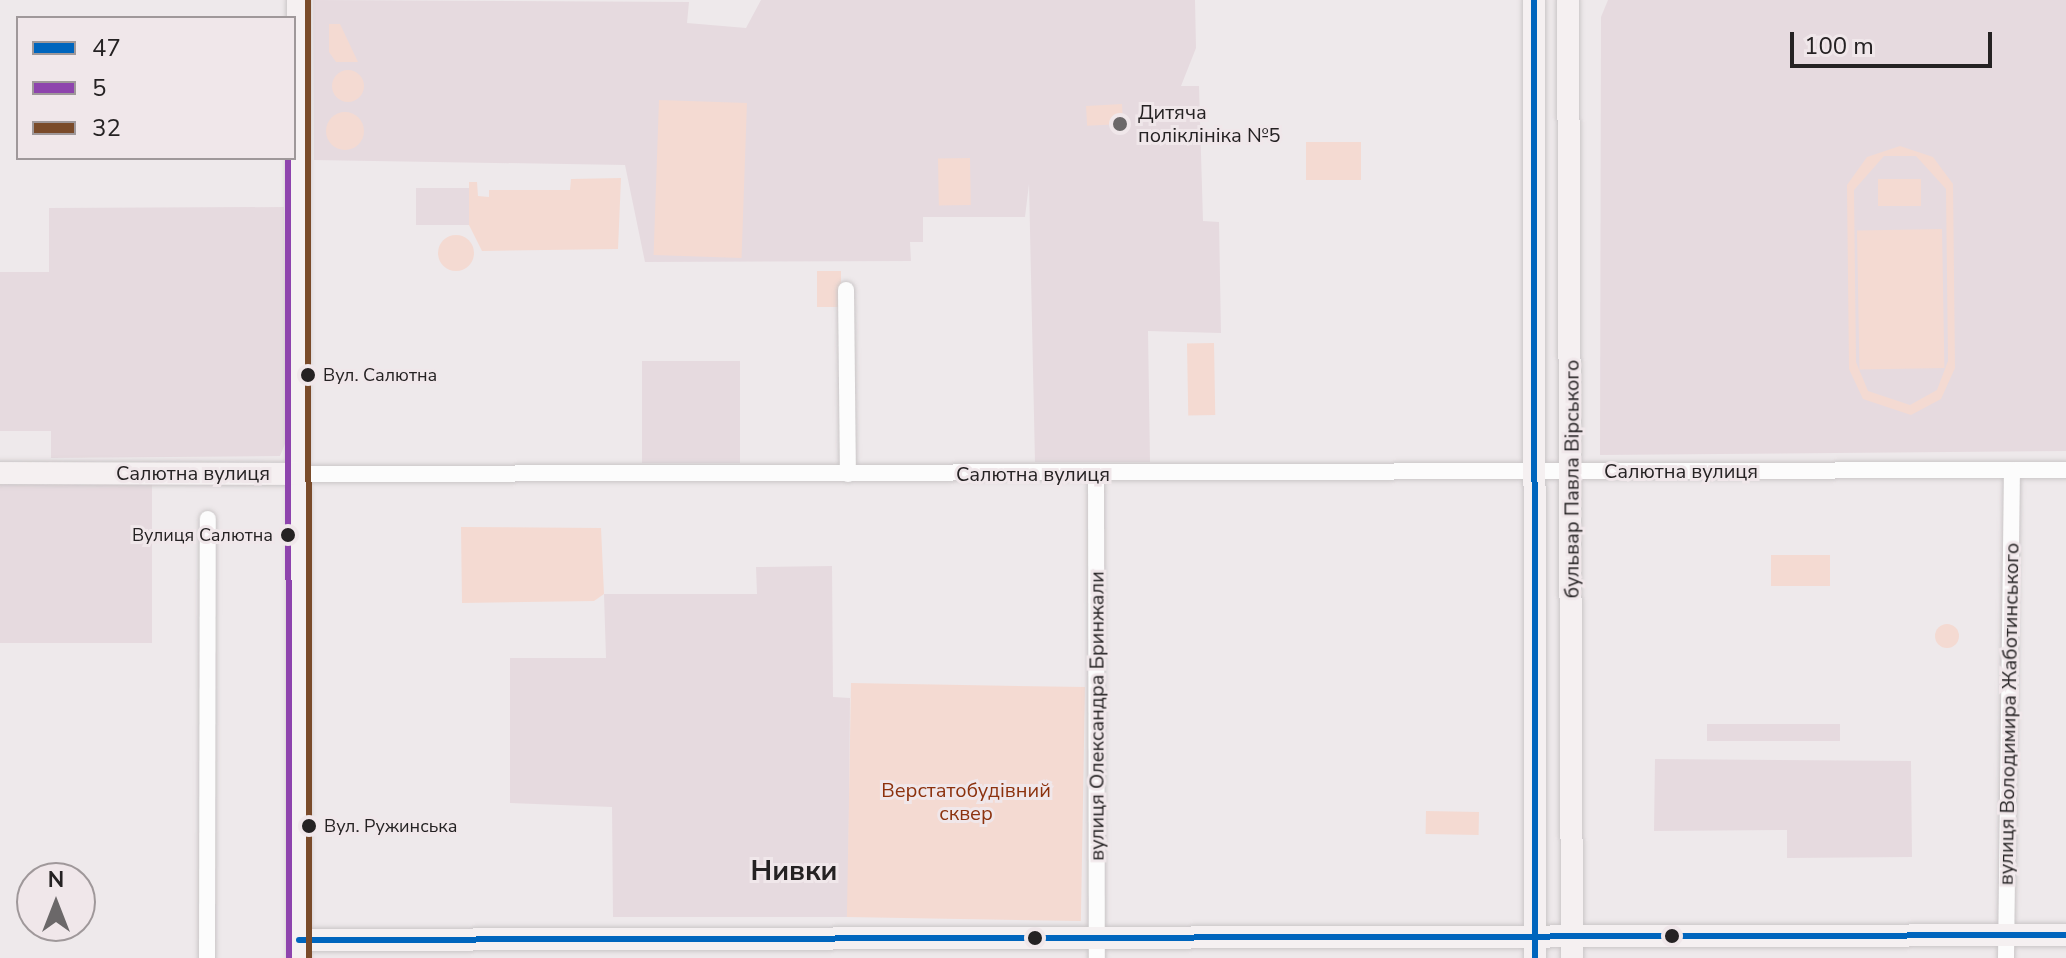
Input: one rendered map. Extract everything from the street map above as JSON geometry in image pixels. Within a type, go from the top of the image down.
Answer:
[{"type":"street","points":[[298,0],[299,949],[1572,947],[2066,935]]},
{"type":"street","name":"бульвар Павла Вірського","points":[[1534,0],[1535,947]]},
{"type":"street","name":"бульвар Павла Вірського","points":[[1568,0],[1572,947]]},
{"type":"street","points":[[846,290],[848,474]]},
{"type":"street","name":"вулиця Володимира Жаботинського","points":[[2006,958],[2012,470]]},
{"type":"street","name":"Салютна вулиця","points":[[0,473],[1096,474],[2066,470]]},
{"type":"street","name":"вулиця Олександра Бринжали","points":[[1096,474],[1097,948]]},
{"type":"street","points":[[207,958],[208,519]]},
{"type":"shaded area","points":[[313,0],[689,2],[687,23],[746,28],[761,0],[1195,0],[1196,48],[1181,86],[1199,86],[1203,221],[1219,222],[1221,333],[1148,331],[1150,462],[1035,462],[1029,184],[1025,217],[923,217],[923,242],[910,242],[911,261],[645,262],[625,165],[314,160]]},
{"type":"shaded area","points":[[1608,0],[2066,0],[2066,451],[1600,455],[1601,17]]},
{"type":"shaded area","points":[[416,188],[469,188],[469,225],[416,225]]},
{"type":"shaded area","points":[[284,207],[287,439],[280,456],[51,458],[51,431],[0,431],[0,272],[49,272],[49,208]]},
{"type":"shaded area","points":[[642,361],[740,361],[740,463],[642,463]]},
{"type":"shaded area","points":[[0,481],[152,481],[152,643],[0,643]]},
{"type":"shaded area","points":[[832,566],[833,697],[850,698],[848,917],[613,917],[612,807],[510,803],[510,658],[606,658],[604,594],[757,594],[756,567]]},
{"type":"shaded area","points":[[1707,724],[1840,724],[1840,741],[1707,741]]},
{"type":"shaded area","points":[[1655,759],[1911,761],[1912,857],[1787,858],[1787,830],[1654,831]]},
{"type":"green space","points":[[329,24],[340,24],[358,62],[336,62],[329,52]]},
{"type":"green space","points":[[348,70],[359,75],[364,86],[359,97],[348,102],[337,97],[332,86],[337,75]]},
{"type":"green space","points":[[659,100],[747,103],[742,258],[654,255]]},
{"type":"green space","points":[[1122,104],[1123,124],[1087,126],[1086,106]]},
{"type":"green space","points":[[345,112],[358,118],[364,131],[358,144],[345,150],[332,144],[326,131],[332,118]]},
{"type":"green space","points":[[1306,142],[1361,142],[1361,180],[1306,180]]},
{"type":"green space","points":[[1900,146],[1933,157],[1953,184],[1955,368],[1941,399],[1911,415],[1863,399],[1849,369],[1847,185],[1867,157]],"holes":[[[1884,156],[1916,156],[1946,189],[1948,361],[1937,390],[1910,405],[1868,391],[1856,362],[1854,190]]]},
{"type":"green space","points":[[970,158],[971,205],[939,206],[938,159]]},
{"type":"green space","points":[[621,178],[618,249],[482,251],[469,225],[469,182],[477,182],[478,196],[489,197],[489,190],[570,190],[571,179]]},
{"type":"green space","points":[[1878,179],[1921,179],[1921,206],[1878,206]]},
{"type":"green space","points":[[1942,229],[1944,368],[1859,369],[1857,230]]},
{"type":"green space","points":[[456,235],[469,240],[474,253],[469,266],[456,271],[443,266],[438,253],[443,240]]},
{"type":"green space","points":[[817,271],[841,271],[841,307],[817,307]]},
{"type":"green space","points":[[1187,343],[1214,343],[1215,415],[1188,415]]},
{"type":"green space","points":[[461,527],[601,528],[604,594],[594,601],[462,603]]},
{"type":"green space","points":[[1771,555],[1830,555],[1830,586],[1771,586]]},
{"type":"green space","points":[[1947,624],[1956,627],[1959,636],[1956,645],[1947,648],[1938,645],[1935,636],[1938,627]]},
{"type":"green space","name":"Верстатобудівний сквер","points":[[851,683],[1085,687],[1081,921],[847,917]]},
{"type":"green space","points":[[1426,811],[1479,812],[1479,835],[1426,834]]},
{"type":"transit line","name":"32","points":[[308,0],[309,958]]},
{"type":"transit line","name":"47","points":[[1534,0],[1535,958]]},
{"type":"transit line","name":"5","points":[[288,160],[289,958]]},
{"type":"transit line","name":"47","points":[[299,940],[2066,935]]},
{"type":"place","name":"Дитяча поліклініка №5","points":[[1120,124]]},
{"type":"place","name":"Вул. Салютна","points":[[308,375]]},
{"type":"place","name":"Вулиця Салютна","points":[[288,535]]},
{"type":"place","name":"Вул. Ружинська","points":[[309,826]]},
{"type":"district","name":"Нивки","points":[[794,871]]}]
